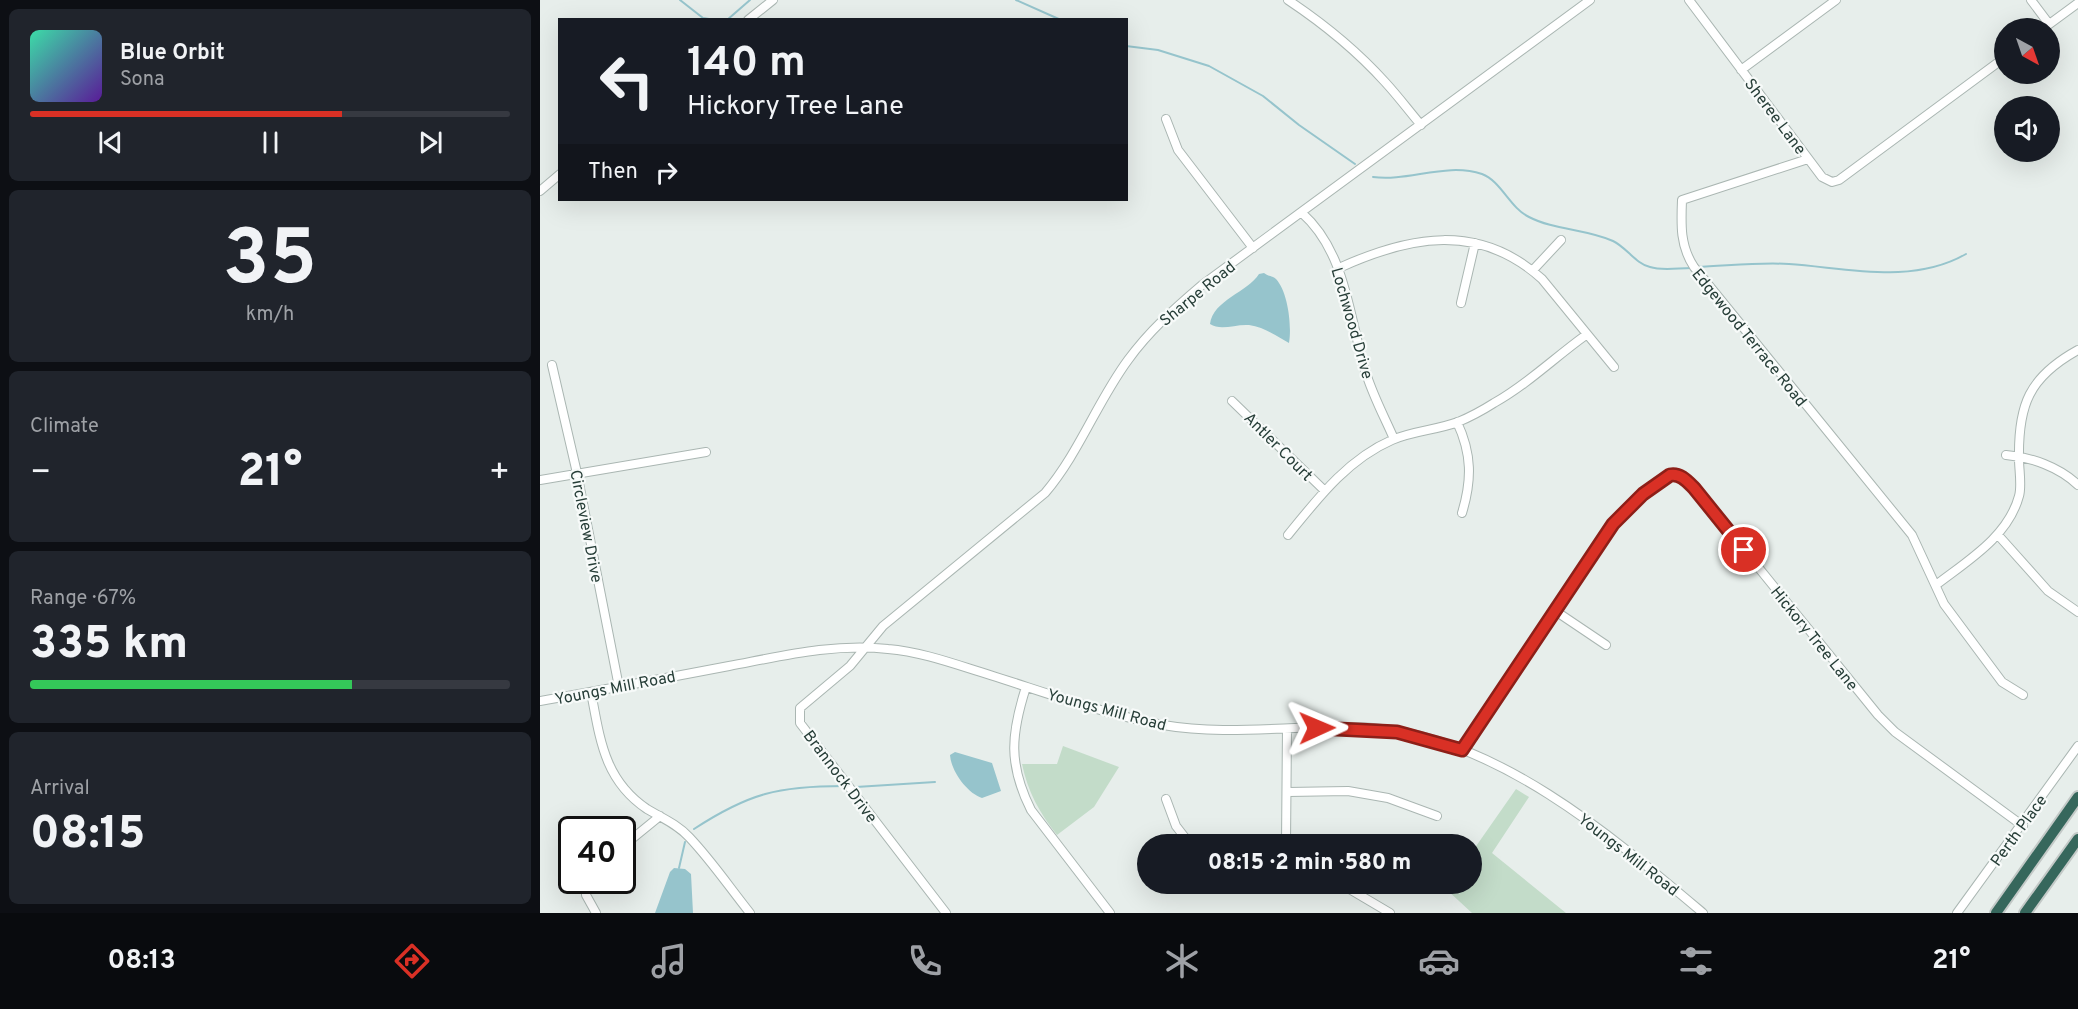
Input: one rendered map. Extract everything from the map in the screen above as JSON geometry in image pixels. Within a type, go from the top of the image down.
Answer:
[{"type":"highway","points":[[1996,913],[2078,797]]},
{"type":"highway","points":[[2025,913],[2078,839]]},
{"type":"street","points":[[750,18],[773,0]]},
{"type":"street","points":[[1288,0],[1316,18],[1353,50],[1387,84],[1421,125]]},
{"type":"street","name":"Sharpe Road","points":[[865,647],[883,626],[1045,493],[1066,465],[1111,387],[1141,343],[1202,285],[1590,0]]},
{"type":"street","name":"Sheree Lane","points":[[1689,0],[1822,177],[1832,182],[1839,180],[1994,65]]},
{"type":"street","points":[[1741,70],[1836,0]]},
{"type":"street","points":[[2031,0],[2041,18]]},
{"type":"street","points":[[2057,18],[2078,3]]},
{"type":"street","points":[[1166,119],[1178,150],[1253,248]]},
{"type":"street","name":"Edgewood Terrace Road","points":[[1808,159],[1682,200],[1680,230],[1683,245],[1692,265],[1912,535],[1936,585]]},
{"type":"street","points":[[540,191],[558,176]]},
{"type":"street","name":"Lochwood Drive","points":[[1302,213],[1323,237],[1339,268],[1366,375],[1394,439]]},
{"type":"street","points":[[1339,268],[1418,241],[1457,239],[1503,253],[1533,270],[1554,292],[1614,368]]},
{"type":"street","points":[[1533,270],[1562,240]]},
{"type":"street","points":[[1461,303],[1475,243]]},
{"type":"street","points":[[1288,535],[1350,465],[1371,450],[1394,439],[1457,422],[1510,393],[1586,335]]},
{"type":"street","points":[[2023,695],[2002,682],[1944,604],[1936,585],[1998,535],[2020,495],[2019,422],[2037,383],[2062,359],[2078,350]]},
{"type":"street","name":"Circleview Drive","points":[[552,365],[577,473],[619,687]]},
{"type":"street","name":"Antler Court","points":[[1233,401],[1325,491]]},
{"type":"street","points":[[1457,422],[1468,449],[1470,461],[1470,486],[1462,513]]},
{"type":"street","points":[[540,480],[706,452]]},
{"type":"street","points":[[2006,455],[2019,456],[2061,472],[2078,485]]},
{"type":"street","name":"Hickory Tree Lane","points":[[1462,750],[1620,515],[1665,477],[1674,474],[1680,476],[1694,488],[1878,715],[1895,732],[2023,826]]},
{"type":"street","points":[[1998,535],[2048,591],[2078,612]]},
{"type":"street","points":[[1554,610],[1606,645]]},
{"type":"street","name":"Youngs Mill Road","points":[[540,701],[808,651],[865,647],[891,649],[942,660],[1124,716],[1164,725],[1208,730],[1375,729],[1419,736],[1462,750],[1583,816],[1619,842],[1703,913]]},
{"type":"street","name":"Brannock Drive","points":[[865,647],[850,666],[800,708],[799,719],[946,913]]},
{"type":"street","points":[[1026,687],[1013,733],[1013,753],[1023,794],[1031,810],[1110,913]]},
{"type":"street","points":[[591,692],[603,754],[609,767],[637,801],[690,837],[750,913]]},
{"type":"street","points":[[1286,834],[1287,729]]},
{"type":"street","name":"Perth Place","points":[[1957,913],[2023,826],[2078,746]]},
{"type":"street","points":[[1288,792],[1348,791],[1388,798],[1437,816]]},
{"type":"street","points":[[1166,799],[1176,826],[1182,834]]},
{"type":"street","points":[[636,836],[660,816]]},
{"type":"street","points":[[586,894],[596,913]]},
{"type":"street","points":[[1358,894],[1389,913]]},
{"type":"green space","points":[[1063,746],[1119,767],[1094,807],[1057,835],[1035,801],[1027,784],[1022,764],[1057,764]]},
{"type":"green space","points":[[1516,789],[1529,797],[1492,853],[1566,913],[1472,913],[1451,894],[1482,894],[1482,838]]},
{"type":"water","points":[[1264,273],[1276,279],[1284,292],[1290,328],[1289,343],[1254,326],[1219,327],[1210,324],[1217,309],[1224,302],[1247,286],[1259,274]]},
{"type":"water","points":[[955,752],[992,763],[1001,791],[982,798],[971,791],[953,768],[950,755]]},
{"type":"water","points":[[674,868],[685,869],[691,874],[693,913],[655,913],[670,872]]},
{"type":"waterway","points":[[680,0],[703,18]]},
{"type":"waterway","points":[[729,18],[750,0]]},
{"type":"waterway","points":[[1016,0],[1056,18]]},
{"type":"waterway","points":[[1128,46],[1158,50],[1209,66],[1263,96],[1299,125],[1355,164]]},
{"type":"waterway","points":[[1373,177],[1400,177],[1455,170],[1482,174],[1495,182],[1516,207],[1529,217],[1549,225],[1613,241],[1640,263],[1650,267],[1691,268]]},
{"type":"waterway","points":[[1697,267],[1777,264],[1857,271],[1902,272],[1924,269],[1966,254]]},
{"type":"waterway","points":[[856,787],[935,782]]},
{"type":"waterway","points":[[694,829],[732,807],[765,794],[801,788],[844,786]]},
{"type":"waterway","points":[[679,868],[685,842]]},
{"type":"route","points":[[1317,728],[1339,727],[1397,732],[1419,736],[1462,750],[1613,524],[1643,494],[1665,477],[1674,474],[1686,479],[1744,550]]}]
